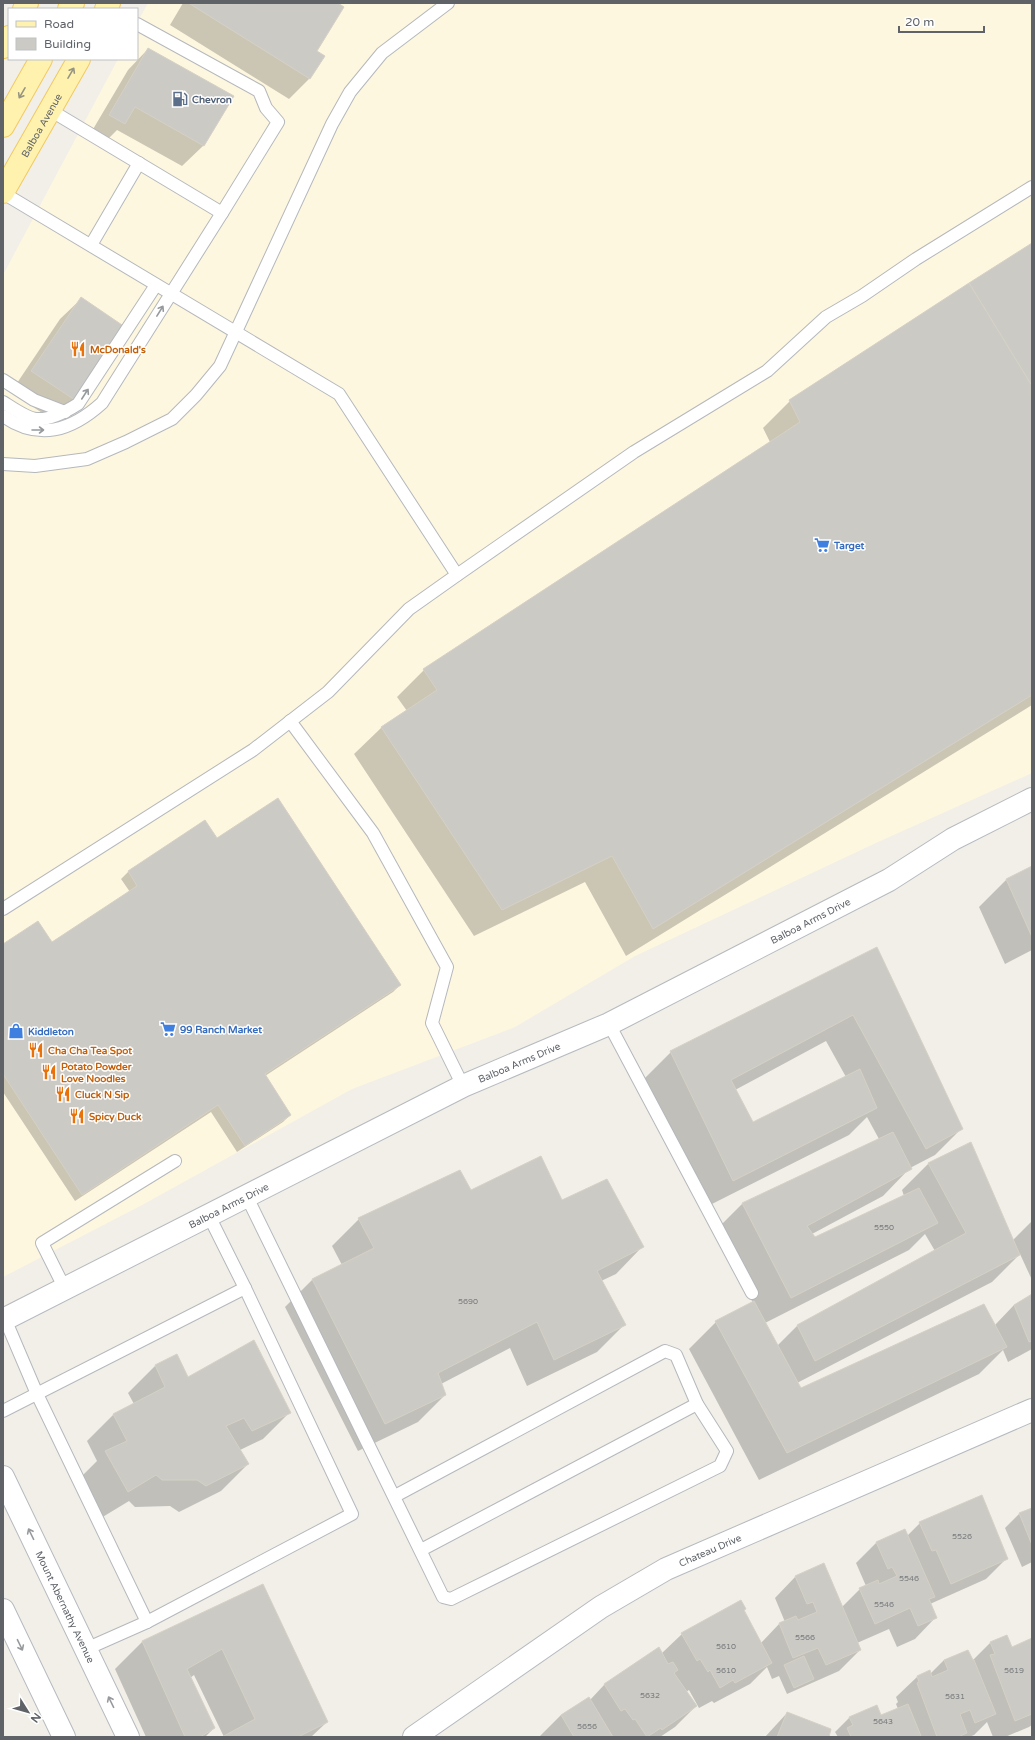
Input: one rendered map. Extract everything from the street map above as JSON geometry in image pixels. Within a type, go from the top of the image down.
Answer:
[{"type":"main road","points":[[3,126],[40,60]]},
{"type":"main road","name":"Balboa Avenue","points":[[3,192],[78,60]]},
{"type":"street","name":"Balboa Arms Drive","points":[[4,1320],[463,1086],[609,1024],[889,880],[953,839],[1032,799]]},
{"type":"street","name":"Chateau Drive","points":[[414,1737],[601,1607],[666,1568],[1032,1410]]},
{"type":"street","name":"Mount Abernathy Avenue","points":[[3,1477],[128,1737]]},
{"type":"street","points":[[3,1610],[64,1737]]},
{"type":"lane","points":[[3,464],[35,466],[87,459],[172,419],[196,395],[220,366],[332,124],[350,92],[382,53],[448,3]]},
{"type":"lane","points":[[3,416],[14,424],[34,431],[53,429],[71,425],[87,416],[102,403],[278,122],[266,108],[259,91],[138,25]]},
{"type":"lane","points":[[50,110],[222,213]]},
{"type":"lane","points":[[91,245],[139,163]]},
{"type":"lane","points":[[3,909],[253,750],[328,692],[408,609],[457,574],[634,452],[767,371],[826,317],[862,296],[916,259],[1032,187]]},
{"type":"lane","points":[[3,192],[338,394],[457,574]]},
{"type":"lane","points":[[3,402],[14,410],[37,419],[59,415],[78,404],[156,285]]},
{"type":"lane","points":[[3,380],[34,400],[65,412]]},
{"type":"lane","points":[[290,721],[373,833],[447,967],[432,1023],[463,1086]]},
{"type":"lane","points":[[609,1024],[752,1292]]},
{"type":"lane","points":[[65,1289],[42,1243],[175,1161]]},
{"type":"lane","points":[[247,1197],[395,1496],[422,1550],[443,1597],[451,1599],[720,1466],[727,1451],[697,1404],[676,1355],[666,1352],[395,1496]]},
{"type":"lane","points":[[86,1649],[147,1622],[352,1514],[245,1288],[209,1216]]},
{"type":"lane","points":[[3,1411],[245,1288]]},
{"type":"lane","points":[[4,1320],[37,1394],[147,1622]]},
{"type":"lane","points":[[422,1550],[697,1404]]},
{"type":"shaded area","points":[[148,3],[1032,3],[1032,773],[878,842],[635,956],[515,1027],[352,1089],[142,1205],[3,1277],[3,275],[117,60],[138,60],[138,21]]},
{"type":"building","points":[[338,3],[344,7],[317,51],[325,56],[310,79],[190,4]]},
{"type":"building","points":[[148,48],[234,96],[204,146],[135,107],[125,124],[109,115]]},
{"type":"building","points":[[1032,243],[1032,386],[969,283]]},
{"type":"building","name":"Target","points":[[969,283],[1032,386],[1032,695],[653,929],[612,856],[502,910],[381,727],[437,690],[423,669],[800,422],[789,400]]},
{"type":"building","name":"McDonald's","points":[[81,297],[125,327],[75,400],[31,371]]},
{"type":"building","name":"99 Ranch Market","points":[[278,798],[401,985],[265,1074],[291,1115],[245,1146],[218,1105],[82,1195],[3,1074],[3,944],[38,921],[52,942],[137,886],[128,871],[205,820],[217,838]]},
{"type":"building","points":[[1032,866],[1032,937],[1006,879]]},
{"type":"building","points":[[877,947],[963,1129],[926,1149],[853,1015],[731,1080],[753,1122],[860,1069],[877,1108],[733,1181],[670,1051]]},
{"type":"building","points":[[893,1132],[912,1169],[807,1226],[815,1237],[919,1188],[938,1223],[791,1298],[742,1203]]},
{"type":"building","points":[[971,1142],[1020,1255],[815,1361],[797,1325],[966,1233],[928,1163]]},
{"type":"building","points":[[541,1156],[562,1200],[607,1179],[644,1247],[597,1271],[626,1325],[554,1360],[537,1322],[438,1373],[446,1395],[385,1424],[312,1279],[374,1248],[358,1218],[460,1170],[471,1190]]},
{"type":"building","points":[[1032,1294],[1032,1341],[1029,1342],[1014,1305]]},
{"type":"building","points":[[754,1301],[801,1388],[984,1304],[1007,1347],[787,1453],[715,1321]]},
{"type":"building","points":[[254,1340],[291,1413],[252,1431],[244,1418],[226,1426],[249,1464],[206,1486],[197,1480],[162,1480],[156,1475],[128,1492],[105,1451],[127,1441],[113,1414],[165,1387],[155,1365],[177,1354],[188,1377]]},
{"type":"building","points":[[982,1495],[1008,1559],[951,1584],[936,1550],[932,1551],[919,1522]]},
{"type":"building","points":[[1032,1508],[1032,1545],[1019,1513]]},
{"type":"building","points":[[905,1529],[935,1597],[929,1599],[937,1618],[918,1626],[910,1608],[875,1624],[859,1588],[878,1580],[879,1584],[897,1576],[892,1567],[888,1569],[876,1542]]},
{"type":"building","points":[[824,1563],[861,1650],[826,1665],[818,1648],[793,1658],[779,1623],[796,1616],[798,1620],[817,1612],[813,1602],[807,1604],[795,1576]]},
{"type":"building","points":[[263,1584],[328,1722],[298,1737],[222,1737],[255,1719],[222,1649],[187,1669],[215,1728],[200,1737],[185,1737],[142,1641]]},
{"type":"building","points":[[741,1600],[746,1609],[744,1610],[772,1663],[735,1683],[733,1680],[720,1688],[710,1670],[708,1672],[700,1659],[697,1661],[681,1633]]},
{"type":"building","points":[[1007,1635],[1012,1647],[1032,1638],[1032,1714],[1015,1721],[990,1655],[995,1654],[990,1642]]},
{"type":"building","points":[[659,1647],[668,1664],[673,1662],[678,1670],[674,1673],[697,1706],[662,1730],[661,1728],[647,1737],[635,1719],[633,1720],[625,1709],[621,1711],[604,1684]]},
{"type":"building","points":[[968,1650],[974,1660],[996,1714],[975,1723],[970,1710],[960,1714],[967,1733],[958,1737],[937,1737],[917,1683],[919,1682],[917,1676],[930,1670],[932,1677],[948,1670],[944,1660]]},
{"type":"building","points":[[804,1656],[814,1679],[794,1688],[784,1665]]},
{"type":"building","points":[[589,1697],[613,1737],[574,1737],[561,1715]]},
{"type":"building","points":[[908,1704],[921,1736],[851,1737],[847,1728],[853,1725],[849,1717],[877,1705],[881,1715]]},
{"type":"building","points":[[787,1712],[831,1729],[829,1737],[777,1737]]},
{"type":"place","name":"Chevron","points":[[180,99]]},
{"type":"place","name":"McDonald's","points":[[78,349]]},
{"type":"place","name":"Target","points":[[822,545]]},
{"type":"place","name":"99 Ranch Market","points":[[168,1029]]},
{"type":"place","name":"Kiddleton","points":[[16,1031]]},
{"type":"place","name":"Cha Cha Tea Spot","points":[[36,1050]]},
{"type":"place","name":"Potato Powder Love Noodles","points":[[49,1072]]},
{"type":"place","name":"Cluck N Sip","points":[[63,1094]]},
{"type":"place","name":"Spicy Duck","points":[[77,1116]]}]
